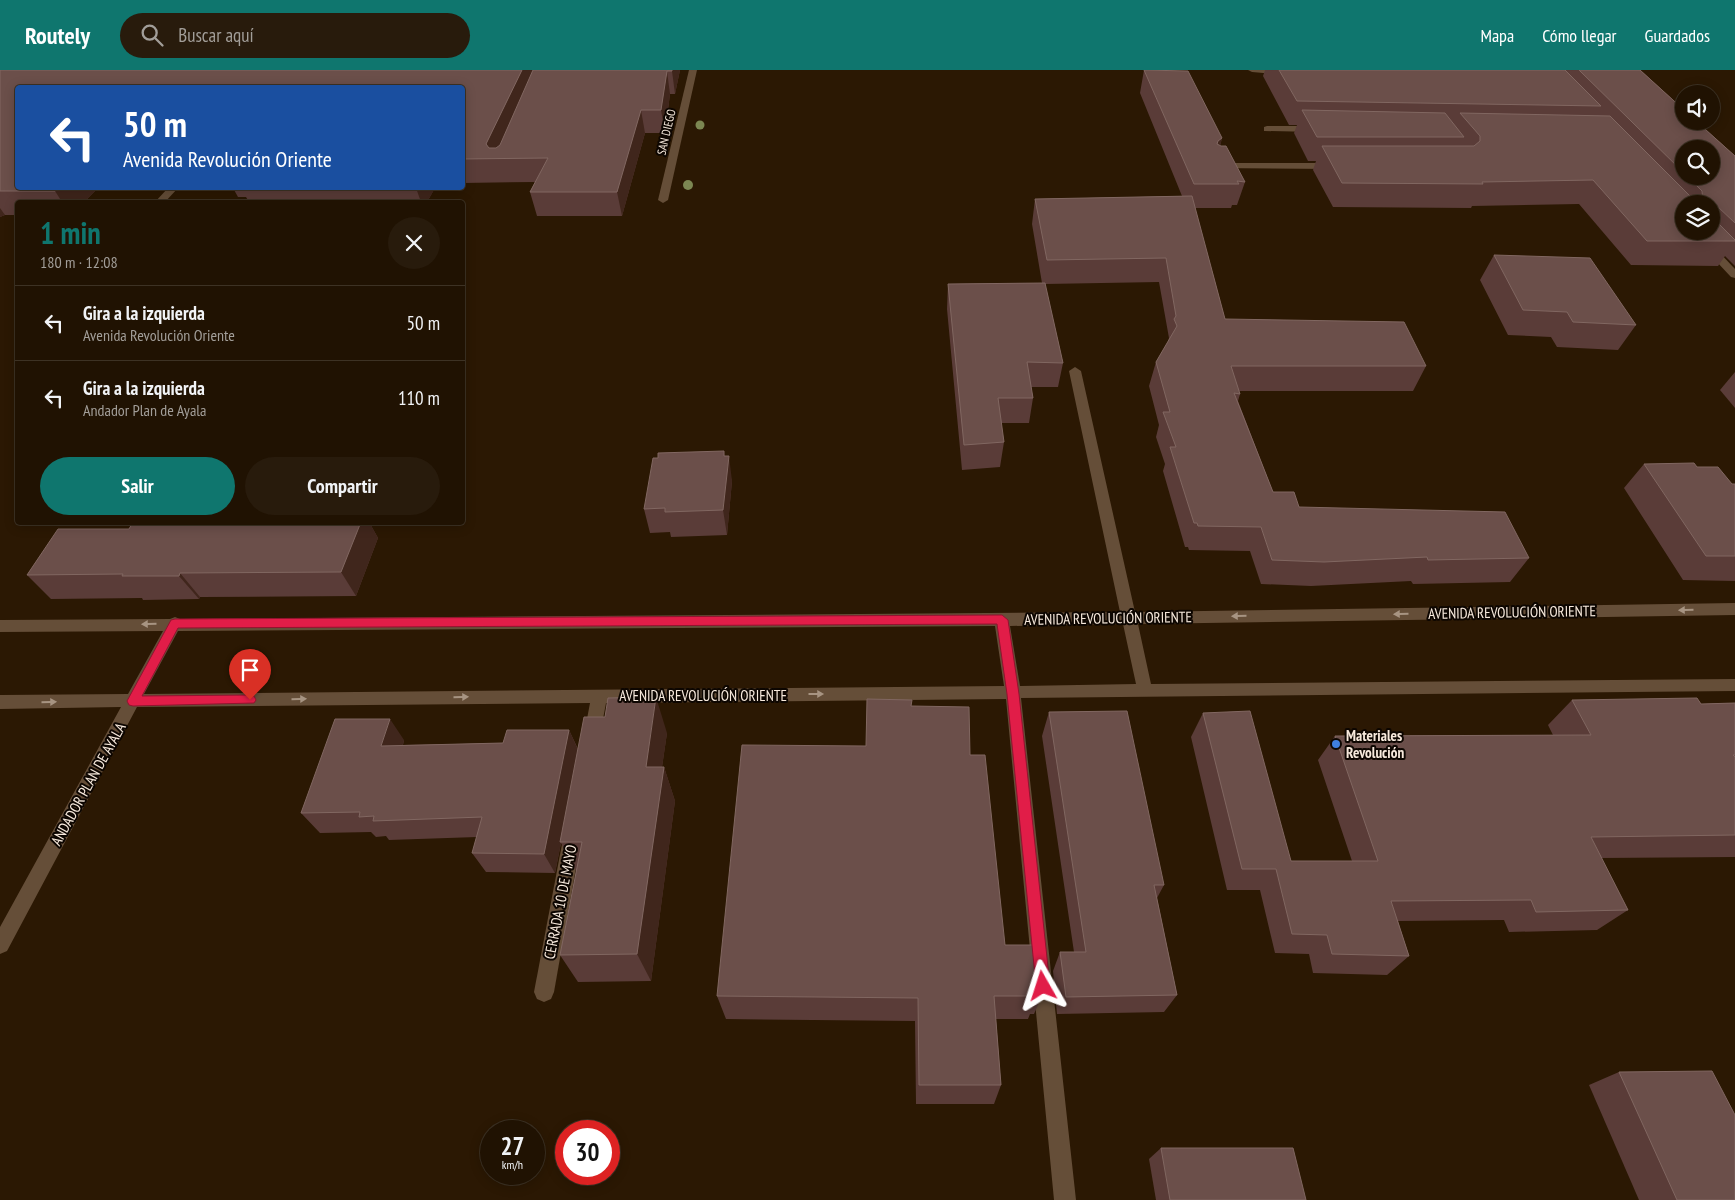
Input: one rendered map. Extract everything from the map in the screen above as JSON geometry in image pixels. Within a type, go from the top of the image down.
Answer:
[{"type":"street","name":"SAN DIEGO","points":[[663,200],[693,70]]},
{"type":"street","points":[[1252,70],[1292,72]]},
{"type":"street","points":[[1268,129],[1327,130]]},
{"type":"street","points":[[1217,166],[1342,166]]},
{"type":"street","points":[[162,200],[171,190]]},
{"type":"street","points":[[1702,240],[1735,275]]},
{"type":"street","points":[[1075,372],[1145,692]]},
{"type":"street","name":"AVENIDA REVOLUCIÓN ORIENTE","points":[[0,626],[175,623],[1002,620],[1735,609]]},
{"type":"street","points":[[1002,620],[1013,694],[1066,1200]]},
{"type":"street","name":"ANDADOR PLAN DE AYALA","points":[[0,945],[175,623]]},
{"type":"street","name":"AVENIDA REVOLUCIÓN ORIENTE","points":[[0,702],[599,695],[1013,694],[1735,685]]},
{"type":"street","points":[[589,752],[599,695]]},
{"type":"street","name":"CERRADA 10 DE MAYO","points":[[544,992],[576,820]]},
{"type":"building","points":[[0,70],[522,70],[486,144],[489,148],[496,148],[500,145],[533,70],[672,70],[667,71],[661,110],[641,110],[617,192],[530,192],[548,158],[465,159],[465,85],[15,85],[15,190],[56,190],[0,191]]},
{"type":"building","points":[[1144,70],[1188,71],[1222,138],[1217,144],[1226,146],[1245,182],[1237,181],[1239,184],[1194,184]]},
{"type":"building","points":[[1279,70],[1565,70],[1601,106],[1297,101]]},
{"type":"building","points":[[1579,70],[1640,70],[1675,102],[1675,130],[1706,130],[1717,140],[1675,140],[1675,164]]},
{"type":"building","points":[[1302,110],[1445,113],[1464,137],[1317,137]]},
{"type":"building","points":[[1460,113],[1610,116],[1675,181],[1675,185],[1679,185],[1689,195],[1675,195],[1675,240],[1720,240],[1720,225],[1735,241],[1647,241],[1593,180],[1482,182],[1483,184],[1342,183],[1322,146],[1474,146],[1480,141],[1480,136]]},
{"type":"building","points":[[1720,143],[1735,156],[1735,223],[1720,209],[1720,195],[1702,195],[1702,191],[1696,185],[1720,185]]},
{"type":"building","points":[[1192,196],[1225,319],[1404,322],[1426,366],[1231,366],[1240,394],[1234,393],[1273,492],[1294,492],[1299,507],[1505,512],[1529,558],[1428,560],[1427,557],[1324,562],[1272,560],[1261,527],[1198,526],[1197,523],[1194,523],[1170,447],[1176,447],[1163,412],[1170,412],[1156,362],[1177,326],[1174,319],[1176,316],[1166,258],[1047,260],[1035,199]]},
{"type":"building","points":[[1494,255],[1590,258],[1636,325],[1573,322],[1567,312],[1523,310]]},
{"type":"building","points":[[1045,283],[1063,363],[1027,362],[1033,398],[998,398],[1004,442],[964,445],[948,284]]},
{"type":"building","points":[[724,451],[724,456],[729,456],[723,510],[665,512],[665,508],[644,509],[653,458],[658,458],[658,453]]},
{"type":"building","points":[[1694,463],[1697,467],[1718,467],[1732,484],[1735,484],[1735,556],[1706,556],[1644,464]]},
{"type":"building","points":[[131,525],[360,525],[341,572],[180,573],[179,576],[122,576],[123,574],[27,575],[58,529],[129,529]]},
{"type":"building","points":[[656,697],[646,767],[664,767],[637,954],[560,955],[582,842],[560,842],[584,717],[605,717],[608,698]]},
{"type":"building","points":[[1697,698],[1701,704],[1735,703],[1735,755],[1733,755],[1735,757],[1735,835],[1591,837],[1628,910],[1536,912],[1531,900],[1391,901],[1409,956],[1332,954],[1327,935],[1292,934],[1276,869],[1242,869],[1203,713],[1250,711],[1291,861],[1378,861],[1335,736],[1591,735],[1572,700]]},
{"type":"building","points":[[867,699],[912,700],[911,706],[969,707],[970,755],[985,755],[1005,945],[1039,945],[1044,991],[1037,991],[1037,996],[994,996],[1001,1085],[919,1085],[918,998],[717,996],[742,745],[866,746]]},
{"type":"building","points":[[1127,711],[1164,885],[1154,885],[1177,995],[1066,997],[1060,952],[1086,952],[1049,712]]},
{"type":"building","points":[[335,719],[390,719],[381,746],[503,743],[507,730],[569,730],[544,854],[472,853],[482,817],[373,821],[374,816],[359,817],[360,812],[301,813]]},
{"type":"building","points":[[1712,1071],[1735,1115],[1735,1200],[1677,1200],[1619,1072]]},
{"type":"building","points":[[1161,1148],[1293,1148],[1306,1200],[1170,1200]]},
{"type":"place","name":"Materiales Revolución","points":[[1336,744]]},
{"type":"route","points":[[250,700],[133,701],[175,623],[1002,620],[1013,694],[1043,986]]}]
